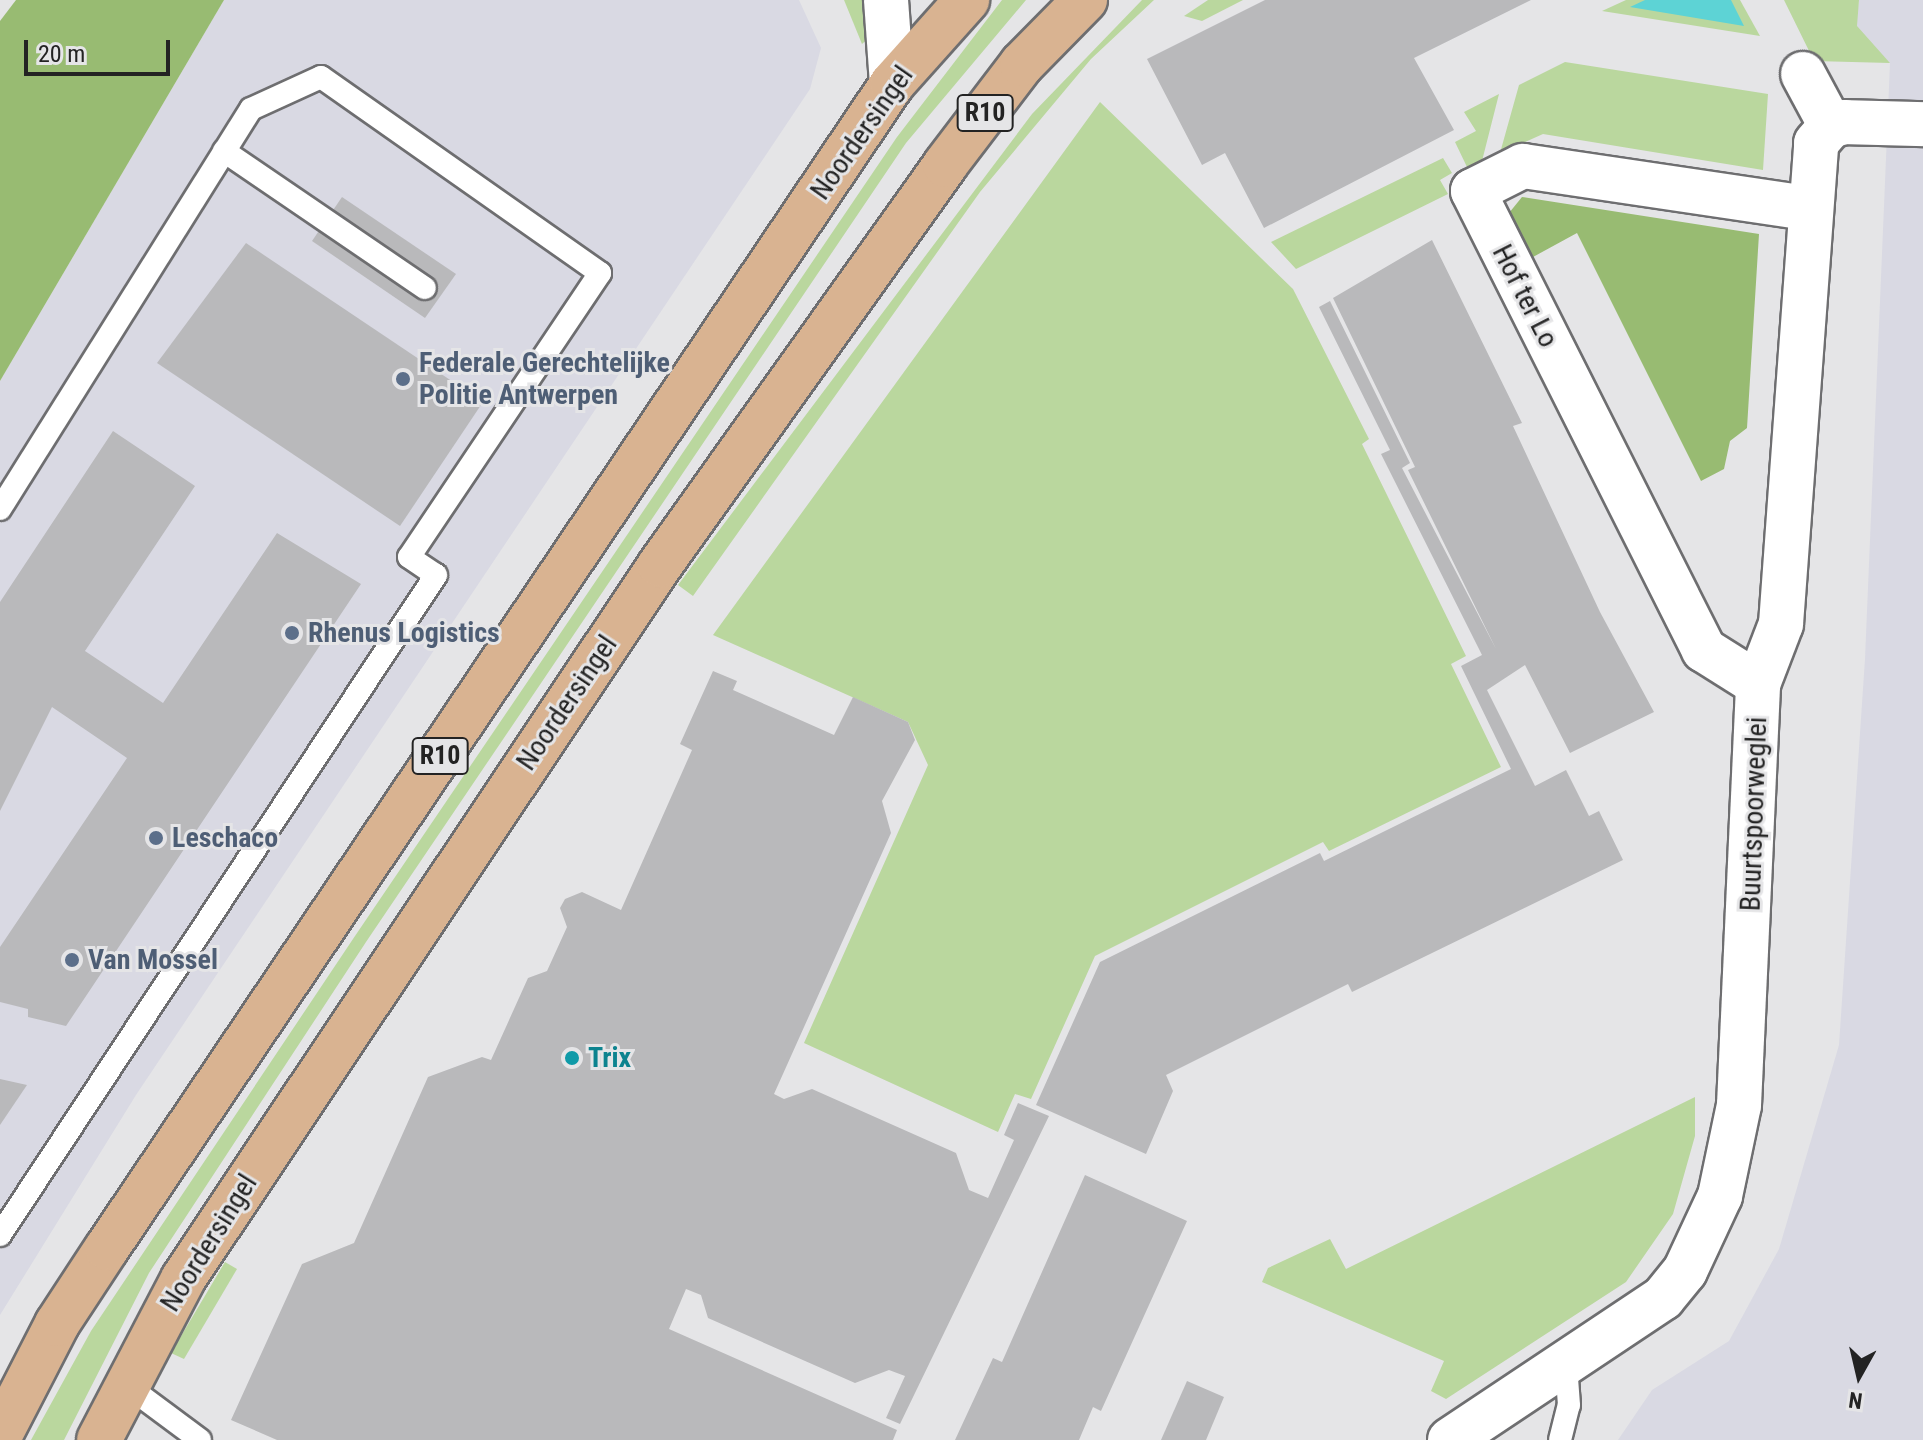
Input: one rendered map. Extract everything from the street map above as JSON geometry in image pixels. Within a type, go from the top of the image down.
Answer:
[{"type":"main road","name":"Noordersingel","points":[[0,1435],[74,1299],[892,84],[967,0]]},
{"type":"main road","name":"Noordersingel","points":[[99,1440],[183,1279],[660,565],[945,165],[1022,64],[1085,0]]},
{"type":"street","points":[[886,0],[892,84]]},
{"type":"street","points":[[1803,74],[1831,126],[1923,124]]},
{"type":"street","name":"Buurtspoorweglei","points":[[1450,1440],[1663,1298],[1691,1260],[1720,1196],[1739,1105],[1748,1000],[1758,684],[1781,624],[1807,208],[1816,143],[1831,126]]},
{"type":"street","name":"Hof ter Lo","points":[[1758,684],[1704,650],[1473,191],[1523,166],[1807,208]]},
{"type":"lane","points":[[0,509],[251,109],[321,77],[600,273],[409,557],[436,575],[0,1235]]},
{"type":"lane","points":[[224,151],[425,288]]},
{"type":"lane","points":[[1560,1440],[1569,1405],[1566,1365]]},
{"type":"lane","points":[[126,1385],[200,1440]]},
{"type":"shaded area","points":[[224,0],[799,0],[821,48],[810,89],[136,1095],[0,1315],[0,381]]},
{"type":"shaded area","points":[[1859,0],[1923,0],[1923,1440],[1618,1440],[1652,1390],[1729,1341],[1779,1249],[1839,1045],[1865,659],[1890,63],[1856,27]]},
{"type":"green space","points":[[16,0],[224,0],[0,381],[0,21]]},
{"type":"green space","points":[[844,0],[867,0],[870,37],[862,44]]},
{"type":"green space","points":[[1002,0],[1026,0],[906,143],[366,942],[149,1273],[64,1440],[31,1440],[91,1331],[355,936],[897,137]]},
{"type":"green space","points":[[1142,0],[1154,0],[1091,59],[980,192],[693,596],[678,585],[1032,114]]},
{"type":"green space","points":[[1208,0],[1243,0],[1202,21],[1184,16]]},
{"type":"green space","points":[[1626,0],[1740,0],[1760,36],[1602,11]]},
{"type":"green space","points":[[1784,0],[1859,0],[1857,26],[1890,63],[1814,61]]},
{"type":"green space","points":[[1565,62],[1768,94],[1763,170],[1543,134],[1500,153],[1519,85]]},
{"type":"green space","points":[[1499,94],[1482,161],[1467,167],[1455,142],[1476,131],[1464,112]]},
{"type":"green space","points":[[1100,102],[1293,289],[1369,439],[1362,444],[1466,656],[1451,664],[1501,767],[1329,851],[1323,842],[1095,956],[1031,1099],[1015,1094],[998,1132],[804,1043],[928,765],[908,722],[713,635]]},
{"type":"green space","points":[[1443,158],[1452,173],[1440,180],[1448,194],[1296,269],[1271,242]]},
{"type":"green space","points":[[1522,197],[1759,234],[1747,428],[1730,441],[1724,469],[1701,481],[1577,233],[1533,257],[1509,213]]},
{"type":"green space","points":[[1695,1097],[1695,1136],[1673,1214],[1626,1282],[1446,1399],[1431,1391],[1444,1361],[1262,1282],[1268,1268],[1330,1239],[1346,1269]]},
{"type":"green space","points":[[225,1262],[237,1269],[184,1359],[171,1353]]},
{"type":"water","points":[[1645,0],[1731,0],[1744,26],[1630,7]]},
{"type":"building","points":[[1265,0],[1531,0],[1414,58],[1454,130],[1264,228],[1225,153],[1202,165],[1147,59]]},
{"type":"building","points":[[342,197],[456,274],[425,318],[312,241]]},
{"type":"building","points":[[1432,240],[1522,423],[1513,426],[1600,612],[1654,712],[1570,753],[1525,665],[1487,690],[1535,786],[1566,770],[1589,816],[1599,811],[1623,860],[1352,992],[1348,984],[1166,1075],[1173,1091],[1146,1154],[1036,1105],[1100,962],[1320,853],[1324,861],[1511,769],[1461,666],[1482,655],[1381,454],[1390,450],[1319,307],[1330,301],[1410,463],[1402,468],[1496,649],[1408,470],[1415,467],[1333,298]]},
{"type":"building","points":[[246,243],[483,402],[400,526],[157,363]]},
{"type":"building","points":[[113,431],[195,486],[85,651],[163,703],[277,533],[361,584],[66,1026],[28,1017],[28,1009],[0,1002],[0,947],[127,758],[52,707],[0,811],[0,602]]},
{"type":"building","points":[[713,671],[737,681],[733,690],[834,735],[853,697],[908,722],[915,740],[882,801],[891,833],[774,1094],[784,1099],[812,1089],[956,1153],[969,1190],[988,1198],[1014,1140],[1004,1135],[1018,1103],[1049,1116],[900,1424],[886,1418],[905,1376],[889,1370],[855,1383],[708,1318],[701,1295],[686,1289],[669,1329],[897,1430],[893,1440],[277,1440],[231,1420],[302,1264],[354,1243],[428,1077],[482,1057],[491,1060],[528,978],[547,971],[567,927],[560,908],[565,899],[582,892],[621,910],[692,750],[680,744]]},
{"type":"building","points":[[0,1079],[27,1085],[0,1125]]},
{"type":"building","points":[[1085,1175],[1187,1221],[1101,1411],[1093,1407],[1079,1440],[955,1440],[993,1358],[1002,1362]]},
{"type":"building","points":[[1187,1381],[1224,1397],[1206,1440],[1161,1440]]},
{"type":"place","name":"Federale Gerechtelijke Politie Antwerpen","points":[[403,379]]},
{"type":"place","name":"Rhenus Logistics","points":[[292,633]]},
{"type":"place","name":"Leschaco","points":[[156,838]]},
{"type":"place","name":"Van Mossel","points":[[72,960]]},
{"type":"place","name":"Trix","points":[[572,1058]]}]
